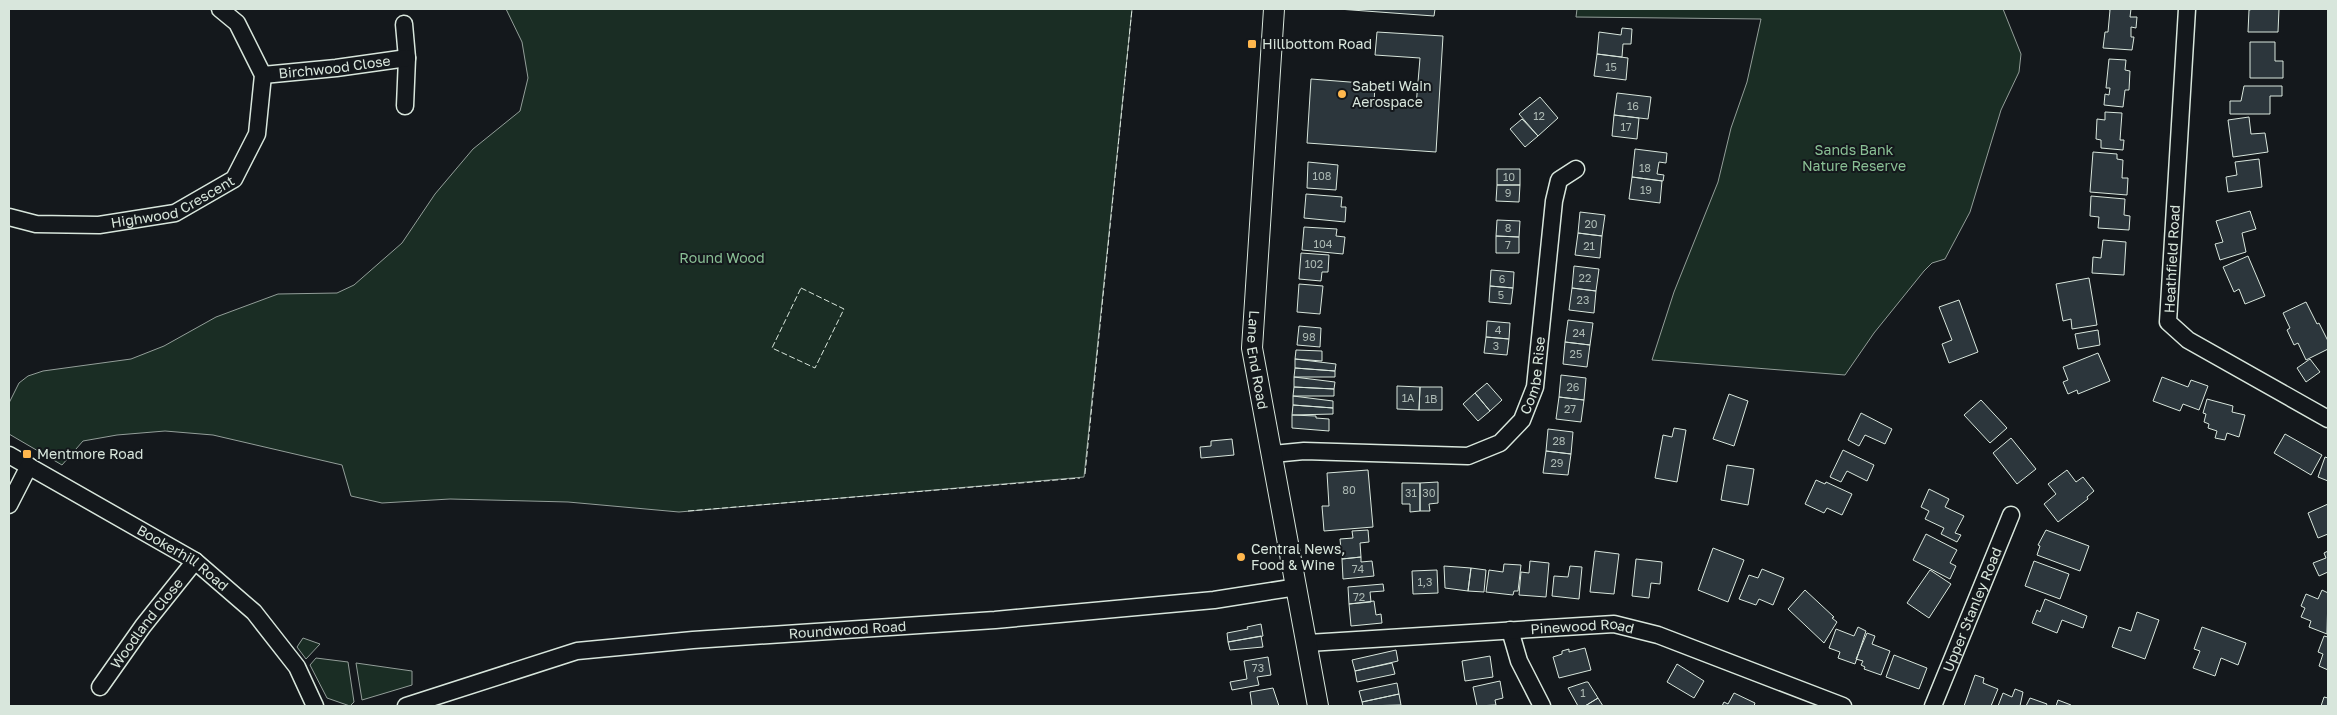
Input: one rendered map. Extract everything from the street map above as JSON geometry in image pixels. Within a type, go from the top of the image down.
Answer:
[{"type":"street","points":[[220,9],[237,23],[263,75]]},
{"type":"street","name":"Lane End Road","points":[[1274,9],[1252,348],[1308,642],[1318,706]]},
{"type":"street","name":"Heathfield Road","points":[[2187,9],[2168,322],[2188,340],[2328,418]]},
{"type":"street","name":"Birchwood Close","points":[[404,24],[407,58],[406,106]]},
{"type":"street","name":"Birchwood Close","points":[[263,75],[336,68],[407,58]]},
{"type":"street","name":"Highwood Crescent","points":[[9,217],[36,224],[99,225],[175,212],[234,179],[257,134],[263,75]]},
{"type":"street","name":"Combe Rise","points":[[1273,454],[1304,451],[1468,456],[1500,443],[1522,420],[1535,386],[1554,201],[1559,180],[1576,170]]},
{"type":"street","name":"Bookerhill Road","points":[[9,455],[195,561],[254,612],[297,667],[315,706]]},
{"type":"street","points":[[9,505],[29,466]]},
{"type":"street","name":"Upper Stanley Road","points":[[1933,706],[2011,515]]},
{"type":"street","name":"Woodland Close","points":[[100,687],[142,626],[195,561]]},
{"type":"street","name":"Roundwood Road","points":[[406,706],[576,651],[693,640],[995,620],[1214,600],[1297,587]]},
{"type":"street","name":"Pinewood Road","points":[[1308,642],[1614,624],[1658,635],[1843,706]]},
{"type":"street","points":[[1510,630],[1519,661],[1542,706]]},
{"type":"green space","name":"Round Wood","points":[[506,9],[1132,9],[1084,477],[679,512],[568,502],[450,499],[382,503],[351,496],[342,465],[213,435],[165,431],[117,435],[83,441],[62,465],[9,434],[9,403],[19,383],[28,376],[43,371],[131,359],[164,346],[216,317],[278,294],[337,293],[354,285],[402,243],[435,194],[473,149],[520,111],[528,78],[522,42]]},
{"type":"green space","name":"Sands Bank Nature Reserve","points":[[1577,9],[2003,9],[2021,54],[2019,72],[2001,110],[1970,212],[1945,259],[1932,263],[1924,271],[1874,333],[1845,375],[1652,360],[1674,292],[1718,182],[1731,128],[1747,82],[1761,19],[1576,17]]},
{"type":"green space","points":[[303,638],[320,644],[306,659],[297,647]]},
{"type":"green space","points":[[316,658],[348,662],[354,702],[350,706],[327,698],[310,665]]},
{"type":"green space","points":[[356,663],[412,671],[412,685],[362,700]]},
{"type":"building","points":[[1338,9],[1435,9],[1434,16]]},
{"type":"building","points":[[2107,9],[2131,9],[2130,17],[2137,17],[2136,28],[2131,27],[2131,37],[2134,37],[2132,50],[2103,48],[2105,32],[2108,32],[2110,10]]},
{"type":"building","points":[[2279,9],[2278,32],[2248,32],[2249,10]]},
{"type":"building","points":[[1622,28],[1632,29],[1631,44],[1623,44],[1622,57],[1597,54],[1599,32],[1621,35]]},
{"type":"building","name":"Sabeti Wain Aerospace","points":[[1377,32],[1443,36],[1436,152],[1307,143],[1311,79],[1375,84],[1374,104],[1416,106],[1420,58],[1375,55]]},
{"type":"building","points":[[2250,42],[2275,42],[2275,61],[2283,61],[2283,78],[2250,78]]},
{"type":"building","points":[[1597,54],[1628,58],[1626,80],[1594,76]]},
{"type":"building","points":[[2109,59],[2126,60],[2125,70],[2130,71],[2129,90],[2125,90],[2123,107],[2104,105],[2105,94],[2109,95],[2110,88],[2106,88]]},
{"type":"building","points":[[2244,86],[2282,86],[2282,96],[2270,96],[2270,114],[2230,114],[2230,101],[2241,101]]},
{"type":"building","points":[[1617,93],[1651,97],[1648,119],[1614,115]]},
{"type":"building","points":[[1540,97],[1558,118],[1538,136],[1519,114]]},
{"type":"building","points":[[2105,112],[2122,113],[2120,140],[2124,140],[2123,150],[2101,148],[2101,140],[2096,139],[2097,119],[2105,120]]},
{"type":"building","points":[[1614,115],[1639,118],[1637,139],[1612,136]]},
{"type":"building","points":[[2249,117],[2251,134],[2265,133],[2268,152],[2233,157],[2228,120]]},
{"type":"building","points":[[1522,119],[1538,136],[1525,147],[1510,129]]},
{"type":"building","points":[[1635,149],[1667,153],[1666,163],[1659,162],[1657,174],[1664,175],[1663,181],[1632,177]]},
{"type":"building","points":[[2093,152],[2117,154],[2117,159],[2123,160],[2122,178],[2128,178],[2127,195],[2090,192]]},
{"type":"building","points":[[2259,159],[2262,187],[2228,192],[2226,177],[2237,175],[2235,162]]},
{"type":"building","points":[[1308,162],[1338,165],[1336,190],[1307,188]]},
{"type":"building","points":[[1497,169],[1520,169],[1520,185],[1497,185]]},
{"type":"building","points":[[1632,177],[1662,181],[1660,203],[1629,199]]},
{"type":"building","points":[[1497,185],[1520,185],[1519,202],[1496,201]]},
{"type":"building","points":[[1306,194],[1342,197],[1341,207],[1346,207],[1345,222],[1304,218]]},
{"type":"building","points":[[2091,196],[2125,199],[2124,215],[2130,216],[2129,230],[2098,228],[2099,217],[2090,216]]},
{"type":"building","points":[[2250,211],[2256,229],[2242,233],[2246,252],[2220,260],[2215,244],[2223,242],[2216,221]]},
{"type":"building","points":[[1580,212],[1605,215],[1602,236],[1578,233]]},
{"type":"building","points":[[1497,220],[1520,221],[1519,237],[1496,236]]},
{"type":"building","points":[[1304,227],[1337,229],[1336,236],[1345,237],[1343,254],[1302,250]]},
{"type":"building","points":[[1578,233],[1602,236],[1600,258],[1575,255]]},
{"type":"building","points":[[1496,236],[1519,237],[1519,253],[1496,253]]},
{"type":"building","points":[[2103,240],[2126,242],[2124,275],[2092,273],[2093,257],[2101,258]]},
{"type":"building","points":[[1301,253],[1329,255],[1328,272],[1322,272],[1321,281],[1299,279]]},
{"type":"building","points":[[2248,256],[2265,296],[2245,304],[2239,289],[2234,292],[2223,267]]},
{"type":"building","points":[[1574,266],[1599,269],[1596,291],[1572,288]]},
{"type":"building","points":[[1491,270],[1514,272],[1513,288],[1490,286]]},
{"type":"building","points":[[2089,278],[2097,325],[2072,329],[2071,319],[2063,321],[2056,284]]},
{"type":"building","points":[[1299,284],[1323,286],[1320,314],[1297,312]]},
{"type":"building","points":[[1490,286],[1513,288],[1511,304],[1489,302]]},
{"type":"building","points":[[1572,288],[1596,291],[1594,313],[1569,310]]},
{"type":"building","points":[[1959,300],[1978,352],[1949,363],[1942,344],[1952,340],[1939,307]]},
{"type":"building","points":[[2306,302],[2328,341],[2328,349],[2306,360],[2298,343],[2294,345],[2287,330],[2290,328],[2283,313]]},
{"type":"building","points":[[1568,320],[1593,323],[1590,345],[1565,342]]},
{"type":"building","points":[[1487,321],[1510,323],[1509,339],[1486,337]]},
{"type":"building","points":[[1299,326],[1321,328],[1320,347],[1297,345]]},
{"type":"building","points":[[2098,330],[2100,345],[2078,349],[2075,334]]},
{"type":"building","points":[[1486,337],[1509,339],[1507,355],[1484,353]]},
{"type":"building","points":[[1565,342],[1590,345],[1587,367],[1563,364]]},
{"type":"building","points":[[1296,350],[1322,351],[1322,361],[1295,359]]},
{"type":"building","points":[[2098,353],[2110,381],[2078,394],[2077,390],[2068,394],[2063,382],[2068,380],[2063,367]]},
{"type":"building","points":[[1295,359],[1336,364],[1335,371],[1295,368]]},
{"type":"building","points":[[2310,359],[2320,372],[2306,382],[2297,368]]},
{"type":"building","points":[[1295,368],[1335,371],[1335,377],[1294,377]]},
{"type":"building","points":[[1561,375],[1586,378],[1584,400],[1559,397]]},
{"type":"building","points":[[1294,377],[1335,382],[1334,389],[1294,387]]},
{"type":"building","points":[[2162,377],[2188,387],[2191,380],[2208,386],[2199,410],[2183,404],[2180,411],[2153,401]]},
{"type":"building","points":[[1487,383],[1502,400],[1490,411],[1475,393]]},
{"type":"building","points":[[1397,386],[1420,387],[1419,410],[1397,409]]},
{"type":"building","points":[[1294,387],[1334,389],[1334,396],[1293,396]]},
{"type":"building","points":[[1420,387],[1442,387],[1442,410],[1419,410]]},
{"type":"building","points":[[1475,393],[1490,411],[1478,421],[1463,404]]},
{"type":"building","points":[[1729,394],[1748,401],[1734,446],[1713,439]]},
{"type":"building","points":[[1293,396],[1333,401],[1333,408],[1293,405]]},
{"type":"building","points":[[1559,397],[1584,400],[1581,422],[1556,419]]},
{"type":"building","points":[[2207,399],[2233,406],[2232,412],[2245,415],[2239,437],[2227,433],[2225,440],[2215,438],[2217,431],[2208,428],[2209,424],[2204,422],[2206,414],[2203,413]]},
{"type":"building","points":[[1981,400],[2007,428],[1990,443],[1964,415]]},
{"type":"building","points":[[1293,405],[1333,408],[1333,414],[1292,415]]},
{"type":"building","points":[[1861,413],[1892,429],[1885,444],[1865,435],[1859,446],[1848,440]]},
{"type":"building","points":[[1292,415],[1316,416],[1316,418],[1329,419],[1329,431],[1292,428]]},
{"type":"building","points":[[1674,428],[1686,430],[1677,482],[1655,478],[1663,435],[1672,437]]},
{"type":"building","points":[[1548,429],[1573,432],[1571,454],[1546,451]]},
{"type":"building","points":[[2285,434],[2322,455],[2311,475],[2274,453]]},
{"type":"building","points":[[2011,438],[2036,469],[2017,484],[1993,453]]},
{"type":"building","points":[[1232,439],[1234,455],[1201,458],[1200,447],[1211,446],[1211,441]]},
{"type":"building","points":[[1843,450],[1874,465],[1867,481],[1847,471],[1841,482],[1830,477]]},
{"type":"building","points":[[1546,451],[1571,454],[1568,475],[1543,473]]},
{"type":"building","points":[[2325,457],[2328,458],[2328,481],[2318,477]]},
{"type":"building","points":[[1727,465],[1754,469],[1748,505],[1721,500]]},
{"type":"building","points":[[1368,470],[1373,527],[1324,531],[1322,506],[1329,506],[1327,473]]},
{"type":"building","points":[[2067,470],[2076,482],[2083,477],[2094,491],[2087,497],[2088,499],[2058,522],[2044,504],[2056,494],[2048,484]]},
{"type":"building","points":[[1816,480],[1825,484],[1826,482],[1852,494],[1842,515],[1827,508],[1824,513],[1805,504]]},
{"type":"building","points":[[1438,482],[1438,503],[1429,504],[1430,511],[1420,511],[1420,483]]},
{"type":"building","points":[[1402,483],[1420,483],[1420,511],[1410,512],[1410,504],[1402,504]]},
{"type":"building","points":[[1929,489],[1949,499],[1945,507],[1964,516],[1955,533],[1961,535],[1957,542],[1941,534],[1944,528],[1925,519],[1929,511],[1921,507]]},
{"type":"building","points":[[2328,504],[2328,534],[2318,538],[2308,513]]},
{"type":"building","points":[[1368,530],[1369,542],[1360,543],[1361,557],[1342,559],[1340,539],[1353,538],[1352,531]]},
{"type":"building","points":[[2046,530],[2089,546],[2080,571],[2037,555],[2040,546],[2038,545]]},
{"type":"building","points":[[1926,534],[1957,550],[1950,563],[1956,566],[1950,579],[1913,560]]},
{"type":"building","points":[[1713,548],[1744,560],[1728,602],[1698,590]]},
{"type":"building","points":[[1595,551],[1619,554],[1614,594],[1590,592]]},
{"type":"building","points":[[2328,551],[2328,572],[2319,576],[2313,563],[2326,558],[2324,553]]},
{"type":"building","points":[[1361,557],[1361,562],[1372,561],[1374,576],[1343,579],[1342,559]]},
{"type":"building","points":[[1636,559],[1662,562],[1660,584],[1651,583],[1649,598],[1632,596]]},
{"type":"building","points":[[1530,561],[1549,563],[1546,597],[1519,595],[1521,572],[1529,573]]},
{"type":"building","points":[[2034,561],[2069,574],[2060,599],[2025,586]]},
{"type":"building","points":[[1504,564],[1521,565],[1518,591],[1514,591],[1513,595],[1486,592],[1489,570],[1503,572]]},
{"type":"building","points":[[1444,566],[1471,568],[1468,591],[1445,588]]},
{"type":"building","points":[[1570,566],[1582,567],[1579,599],[1552,596],[1554,576],[1568,577]]},
{"type":"building","points":[[1471,568],[1486,570],[1484,592],[1468,591]]},
{"type":"building","points":[[1762,569],[1784,578],[1773,605],[1759,599],[1756,605],[1739,599],[1749,575],[1758,578]]},
{"type":"building","points":[[1437,570],[1438,593],[1413,594],[1412,571]]},
{"type":"building","points":[[1930,570],[1951,584],[1929,618],[1907,603]]},
{"type":"building","points":[[1383,584],[1384,591],[1370,592],[1371,602],[1349,604],[1348,587]]},
{"type":"building","points":[[1805,590],[1837,622],[1824,643],[1788,609]]},
{"type":"building","points":[[2322,590],[2328,593],[2327,634],[2309,627],[2311,621],[2301,617],[2305,608],[2301,606],[2306,594],[2318,599]]},
{"type":"building","points":[[2045,599],[2087,616],[2083,628],[2062,620],[2057,633],[2032,623],[2037,610],[2040,612]]},
{"type":"building","points":[[1374,601],[1376,615],[1381,614],[1382,623],[1351,626],[1349,604]]},
{"type":"building","points":[[2137,612],[2159,620],[2145,659],[2112,647],[2119,627],[2131,631]]},
{"type":"building","points":[[1261,624],[1263,636],[1228,642],[1227,633],[1248,629],[1247,627]]},
{"type":"building","points":[[1858,627],[1866,631],[1855,664],[1838,658],[1840,652],[1829,648],[1836,629],[1854,636]]},
{"type":"building","points":[[2202,627],[2246,643],[2238,665],[2221,658],[2215,676],[2193,668],[2200,651],[2194,649]]},
{"type":"building","points":[[1867,633],[1875,636],[1872,644],[1890,651],[1881,675],[1864,669],[1865,667],[1861,665],[1863,661],[1856,659]]},
{"type":"building","points":[[1261,636],[1263,647],[1230,650],[1228,642]]},
{"type":"building","points":[[2324,636],[2328,637],[2328,670],[2319,666],[2323,654],[2318,652]]},
{"type":"building","points":[[1585,648],[1591,670],[1559,678],[1553,657],[1569,649],[1569,652]]},
{"type":"building","points":[[1396,650],[1398,661],[1355,671],[1352,660]]},
{"type":"building","points":[[1894,655],[1927,668],[1919,689],[1886,677]]},
{"type":"building","points":[[1490,656],[1493,677],[1465,681],[1462,661]]},
{"type":"building","points":[[1268,657],[1271,675],[1257,677],[1259,685],[1232,690],[1230,682],[1247,679],[1244,661]]},
{"type":"building","points":[[1392,663],[1395,674],[1357,682],[1355,671]]},
{"type":"building","points":[[1677,664],[1704,681],[1694,698],[1667,682]]},
{"type":"building","points":[[1975,675],[1984,678],[1983,683],[1998,689],[1991,706],[1964,706]]},
{"type":"building","points":[[1500,681],[1503,698],[1495,700],[1496,705],[1477,706],[1473,687]]},
{"type":"building","points":[[1588,682],[1598,698],[1585,706],[1578,706],[1568,688]]},
{"type":"building","points":[[1397,683],[1399,694],[1362,702],[1359,691]]},
{"type":"building","points":[[1273,688],[1279,706],[1252,706],[1250,692]]},
{"type":"building","points":[[2015,689],[2023,692],[2020,706],[1998,706],[2003,693],[2012,697]]},
{"type":"building","points":[[1734,693],[1755,703],[1754,706],[1722,706],[1724,702],[1728,704]]},
{"type":"building","points":[[1399,694],[1401,705],[1363,706],[1362,702]]},
{"type":"building","points":[[2324,697],[2328,698],[2328,706],[2321,706]]},
{"type":"building","points":[[1598,698],[1603,706],[1585,706]]},
{"type":"building","points":[[2030,698],[2047,704],[2046,706],[2026,706]]},
{"type":"building","points":[[2058,700],[2071,705],[2071,706],[2056,706]]},
{"type":"fence","points":[[1085,474],[1132,9]]},
{"type":"fence","points":[[801,288],[844,309],[815,368],[772,348],[801,288]]},
{"type":"fence","points":[[688,511],[1080,478]]},
{"type":"place","name":"Hillbottom Road","points":[[1252,44]]},
{"type":"place","name":"Sabeti Wain Aerospace","points":[[1342,94]]},
{"type":"place","name":"Mentmore Road","points":[[27,454]]},
{"type":"place","name":"Central News, Food & Wine","points":[[1241,557]]}]
